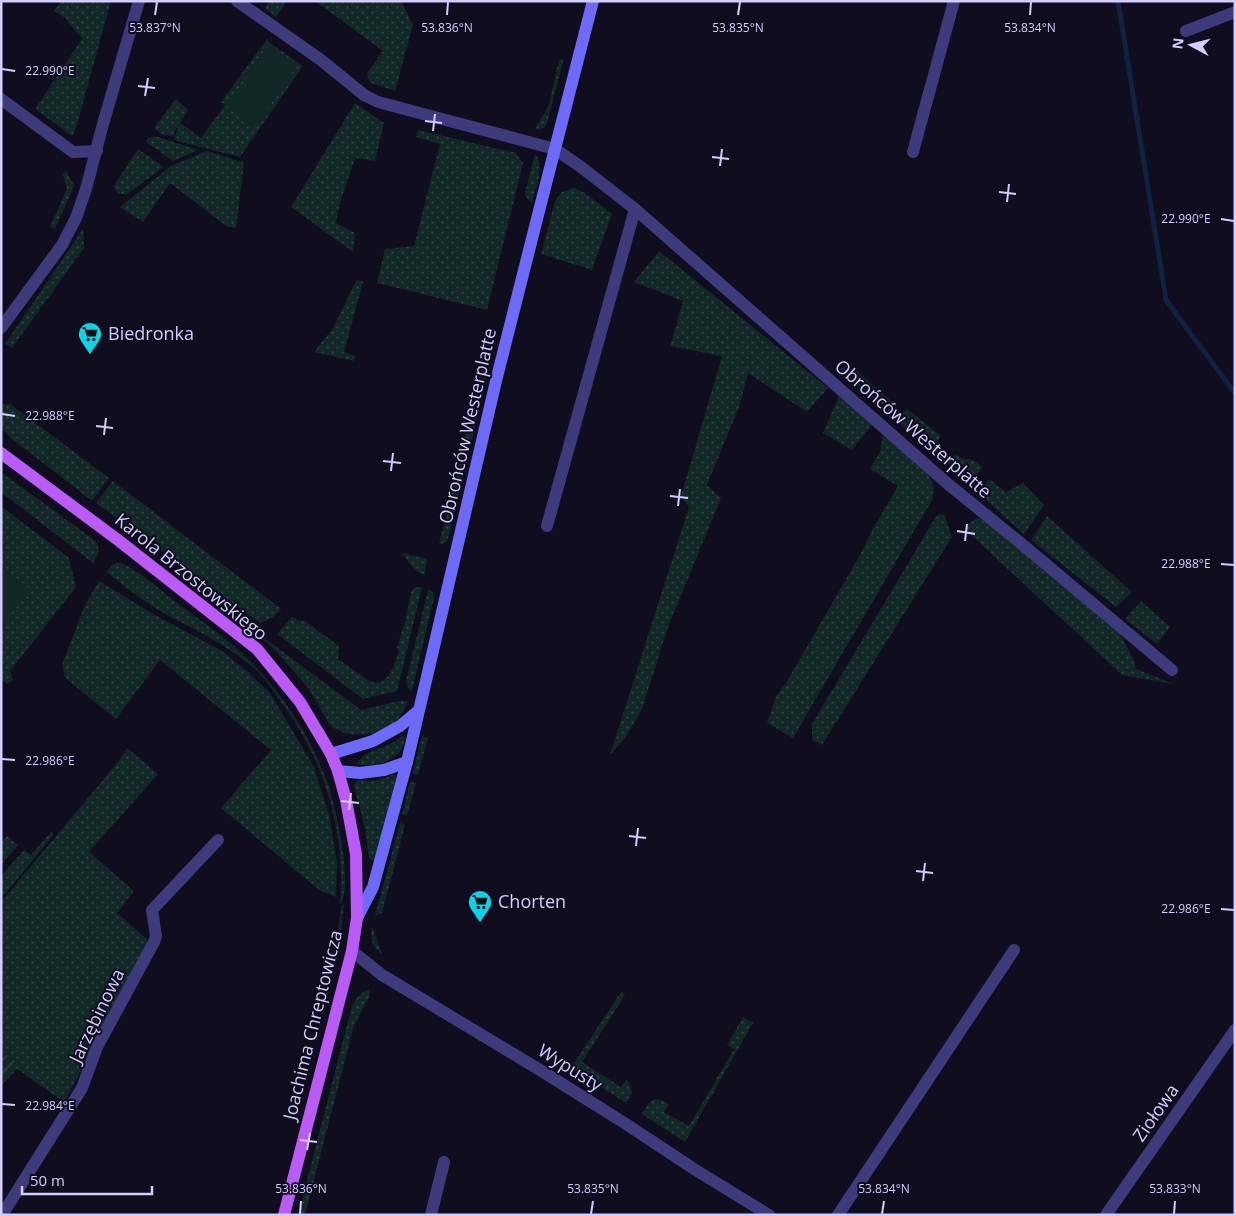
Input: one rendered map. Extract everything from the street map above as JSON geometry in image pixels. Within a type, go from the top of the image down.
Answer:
[{"type":"main road","name":"Obrońców Westerplatte","points":[[357,918],[373,887],[407,762],[496,382],[594,1]]},
{"type":"main road","name":"Karola Brzostowskiego","points":[[1,453],[118,540],[257,650],[300,702],[331,754]]},
{"type":"main road","points":[[331,754],[373,742],[400,726],[418,711]]},
{"type":"main road","name":"Joachima Chreptowicza","points":[[284,1215],[352,951],[357,918],[356,854],[346,800],[331,754]]},
{"type":"main road","points":[[338,771],[360,773],[384,770],[407,762]]},
{"type":"street","points":[[1,328],[62,245],[76,218],[97,152],[139,1]]},
{"type":"street","name":"Obrońców Westerplatte","points":[[237,1],[321,60],[364,95],[378,102],[555,149],[581,167],[635,209],[948,484],[1024,545],[1172,670]]},
{"type":"street","points":[[913,152],[954,1]]},
{"type":"street","points":[[1186,31],[1235,12]]},
{"type":"street","points":[[1,99],[73,152],[97,152]]},
{"type":"street","points":[[547,526],[635,209]]},
{"type":"street","name":"Jarzębinowa","points":[[2,1215],[82,1088],[97,1047],[154,942],[156,936],[152,910],[218,840]]},
{"type":"street","points":[[838,1215],[1014,950]]},
{"type":"street","name":"Wypusty","points":[[352,951],[382,975],[540,1070],[769,1215]]},
{"type":"street","name":"Ziołowa","points":[[1106,1215],[1235,1030]]},
{"type":"street","points":[[431,1215],[444,1162]]},
{"type":"green space","points":[[61,1],[111,1],[76,128],[72,136],[35,109],[82,39],[65,18],[54,11]]},
{"type":"green space","points":[[270,1],[287,1],[276,17],[265,8]]},
{"type":"green space","points":[[315,1],[401,1],[413,25],[395,91],[369,81],[367,73],[383,51]]},
{"type":"green space","points":[[267,39],[303,66],[240,157],[174,140],[179,124],[174,132],[174,137],[161,134],[154,128],[176,99],[188,110],[180,123],[201,138],[225,105],[221,102]]},
{"type":"green space","points":[[268,45],[297,65],[255,127],[227,108]]},
{"type":"green space","points":[[561,59],[563,61],[547,123],[545,127],[538,130],[535,128],[548,108]]},
{"type":"green space","points":[[355,103],[384,123],[375,161],[355,158],[340,203],[336,223],[355,233],[353,252],[291,207]]},
{"type":"green space","points":[[418,130],[516,153],[523,163],[487,310],[377,283],[385,249],[414,246],[440,144],[416,137]]},
{"type":"green space","points":[[158,137],[198,150],[173,161],[146,142],[148,138]]},
{"type":"green space","points":[[138,149],[164,167],[127,194],[118,194],[114,187],[115,184]]},
{"type":"green space","points":[[207,151],[244,163],[236,228],[226,226],[170,183],[143,222],[120,207],[171,166]]},
{"type":"green space","points":[[535,154],[540,165],[540,171],[532,203],[525,193]]},
{"type":"green space","points":[[66,170],[74,186],[55,229],[50,227],[67,189],[63,175]]},
{"type":"green space","points":[[574,188],[585,193],[612,214],[592,270],[541,254],[555,201],[562,192]]},
{"type":"green space","points":[[83,229],[84,248],[12,348],[5,344]]},
{"type":"green space","points":[[659,251],[828,388],[807,412],[748,373],[739,407],[707,485],[721,498],[668,627],[642,709],[625,738],[610,755],[689,507],[681,496],[722,356],[670,346],[683,301],[634,282]]},
{"type":"green space","points":[[356,281],[363,282],[344,352],[355,356],[354,361],[314,352],[333,328]]},
{"type":"green space","points":[[849,364],[892,402],[881,405],[837,370]]},
{"type":"green space","points":[[484,369],[488,370],[486,380],[450,531],[447,541],[439,544],[480,373]]},
{"type":"green space","points":[[839,396],[872,425],[852,450],[823,433]]},
{"type":"green space","points":[[3,404],[10,404],[109,478],[93,499],[91,500],[12,439],[1,428],[1,407]]},
{"type":"green space","points":[[907,409],[941,436],[930,450],[895,419]]},
{"type":"green space","points":[[883,435],[928,473],[934,487],[932,500],[793,738],[767,723],[776,696],[786,683],[898,486],[870,469],[880,452]]},
{"type":"green space","points":[[956,455],[964,459],[971,459],[983,467],[970,483],[944,460]]},
{"type":"green space","points":[[1,472],[97,542],[99,552],[93,563],[1,492]]},
{"type":"green space","points":[[989,479],[1006,492],[1023,483],[1044,505],[1024,534],[977,492]]},
{"type":"green space","points":[[113,481],[281,609],[272,618],[260,623],[96,503]]},
{"type":"green space","points":[[1,506],[69,558],[76,587],[10,671],[13,680],[7,684],[1,679]]},
{"type":"green space","points":[[944,514],[952,537],[822,745],[812,740],[812,724],[937,515]]},
{"type":"green space","points":[[1047,516],[1132,592],[1116,607],[1031,540]]},
{"type":"green space","points":[[977,518],[983,519],[1120,634],[1134,661],[1136,669],[1174,684],[1122,675],[967,531],[968,524]]},
{"type":"green space","points":[[402,553],[427,559],[425,575],[414,569]]},
{"type":"green space","points":[[118,562],[148,580],[243,654],[276,690],[298,722],[316,755],[330,790],[335,811],[342,846],[345,876],[343,899],[340,905],[341,877],[336,824],[321,773],[296,725],[267,683],[246,662],[208,637],[155,608],[106,572],[112,565]]},
{"type":"green space","points":[[1,566],[31,590],[1,626]]},
{"type":"green space","points":[[99,581],[155,615],[222,651],[270,693],[314,767],[329,815],[337,862],[336,897],[319,890],[221,808],[271,750],[160,660],[116,719],[65,678],[62,665],[85,605]]},
{"type":"green space","points":[[414,588],[422,588],[397,691],[363,699],[277,634],[292,617],[305,621],[339,646],[338,659],[371,682],[381,681],[391,672],[398,653],[397,647],[406,618],[411,592]]},
{"type":"green space","points":[[428,590],[432,591],[434,597],[412,691],[409,690],[406,681]]},
{"type":"green space","points":[[1141,601],[1170,627],[1157,644],[1125,619]]},
{"type":"green space","points":[[263,637],[361,710],[399,701],[408,701],[405,708],[395,722],[378,731],[352,734],[336,729],[329,724],[309,689]]},
{"type":"green space","points":[[402,736],[405,737],[403,745],[400,752],[394,757],[380,764],[356,764],[367,754],[392,743]]},
{"type":"green space","points":[[422,736],[428,738],[418,775],[414,774],[413,771]]},
{"type":"green space","points":[[127,748],[158,774],[89,852],[134,891],[117,913],[147,939],[148,948],[64,1102],[17,1069],[1,1086],[1,902],[118,762]]},
{"type":"green space","points":[[393,774],[396,777],[376,858],[372,861],[369,858],[365,828],[354,786],[358,780],[375,780]]},
{"type":"green space","points":[[410,782],[416,783],[407,816],[402,814]]},
{"type":"green space","points":[[400,823],[405,825],[382,913],[375,916]]},
{"type":"green space","points":[[51,832],[54,834],[1,899],[1,876],[24,850],[31,855]]},
{"type":"green space","points":[[7,836],[18,845],[1,865],[1,843]]},
{"type":"green space","points":[[344,903],[338,953],[323,1014],[321,1013],[336,952],[341,907]]},
{"type":"green space","points":[[373,929],[382,954],[372,943]]},
{"type":"green space","points":[[370,989],[369,997],[354,1025],[305,1215],[298,1215],[352,1006],[359,996]]},
{"type":"green space","points":[[621,992],[625,995],[582,1062],[621,1087],[626,1080],[629,1082],[632,1093],[626,1103],[571,1068]]},
{"type":"green space","points":[[743,1017],[753,1023],[685,1142],[642,1114],[652,1100],[659,1099],[669,1104],[664,1112],[689,1126],[734,1049],[727,1045]]},
{"type":"green space","points":[[1,1051],[19,1064],[1,1086]]},
{"type":"waterway","points":[[1118,1],[1166,300],[1235,393]]},
{"type":"place","name":"Biedronka","points":[[90,355]]},
{"type":"place","name":"Chorten","points":[[480,923]]}]
